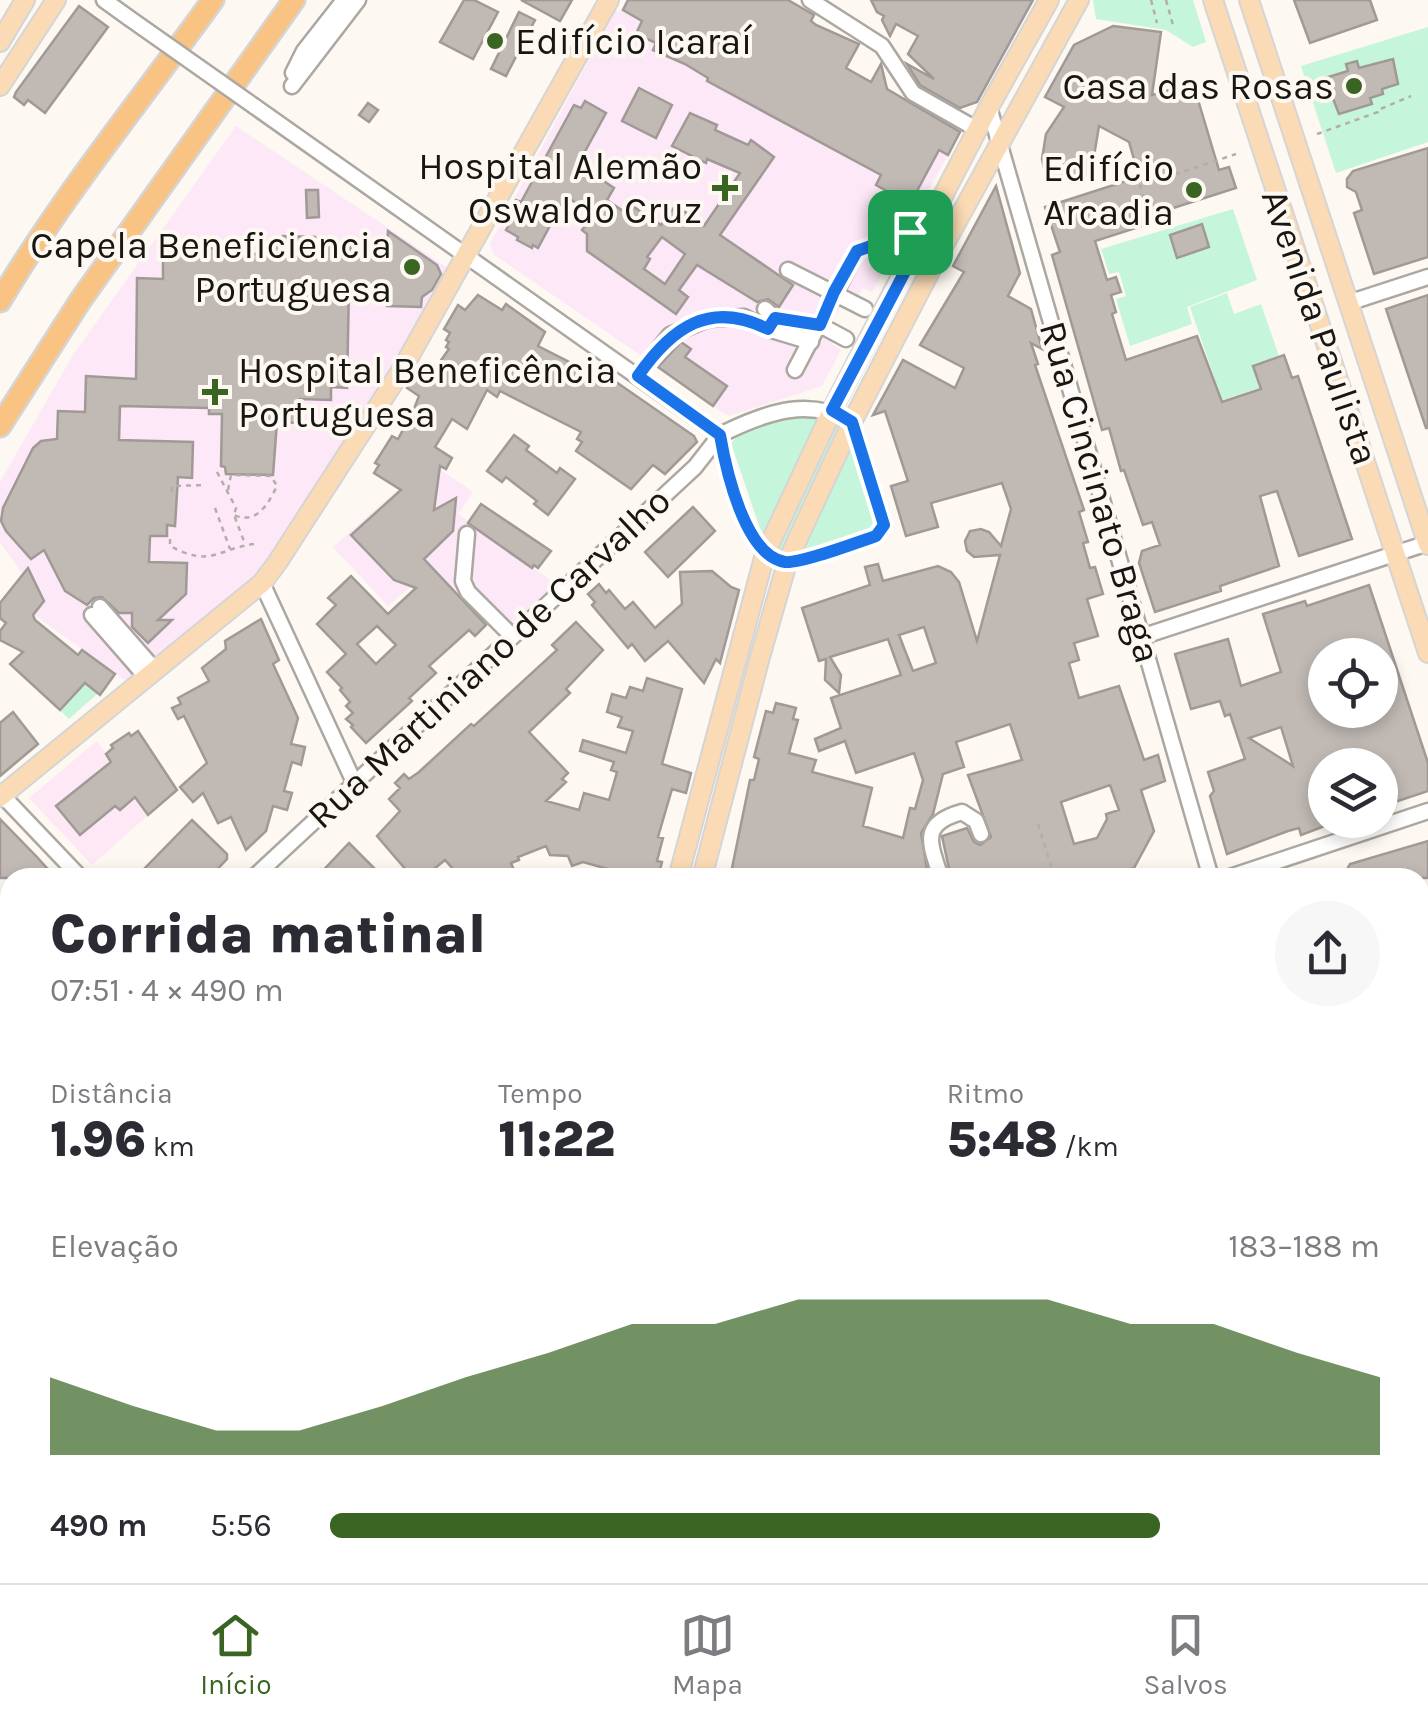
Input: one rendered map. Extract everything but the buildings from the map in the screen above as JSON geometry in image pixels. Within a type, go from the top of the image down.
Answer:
[{"type":"highway","points":[[0,301],[82,176],[213,0]]},
{"type":"highway","points":[[0,426],[80,301],[294,0]]},
{"type":"main road","points":[[0,42],[25,0]]},
{"type":"main road","points":[[0,86],[56,0]]},
{"type":"main road","points":[[1,796],[262,583],[401,371],[609,0]]},
{"type":"main road","points":[[681,868],[765,554],[832,410],[988,107],[1049,0]]},
{"type":"main road","points":[[705,868],[788,563],[852,422],[998,144],[1079,0]]},
{"type":"main road","name":"Avenida Paulista","points":[[1213,0],[1428,653]]},
{"type":"main road","name":"Avenida Paulista","points":[[1249,0],[1428,544]]},
{"type":"street","points":[[104,0],[720,435],[725,463],[752,539],[765,554],[788,563],[882,532],[884,525],[852,422],[832,410],[794,409],[742,424],[720,435]]},
{"type":"street","points":[[344,0],[304,51],[290,78],[292,86],[358,0]]},
{"type":"street","points":[[816,1],[882,46],[913,94],[978,130]]},
{"type":"street","name":"Rua Cincinato Braga","points":[[988,107],[1208,868]]},
{"type":"street","points":[[796,370],[857,251],[929,226]]},
{"type":"street","points":[[788,270],[865,308]]},
{"type":"street","points":[[1348,303],[1428,277]]},
{"type":"street","points":[[638,376],[670,335],[708,319],[744,317],[820,325],[846,339]]},
{"type":"street","points":[[769,319],[810,342]]},
{"type":"street","name":"Rua Martiniano de Carvalho","points":[[264,868],[695,467],[720,435]]},
{"type":"street","points":[[466,534],[463,581],[468,592],[512,636]]},
{"type":"street","points":[[1142,637],[1428,544]]},
{"type":"street","points":[[262,583],[354,782]]},
{"type":"street","points":[[96,611],[151,674]]},
{"type":"street","points":[[1,796],[71,868]]},
{"type":"street","points":[[1257,868],[1428,811]]},
{"type":"street","points":[[938,868],[929,840],[934,826],[962,812],[976,821],[981,834]]},
{"type":"path","points":[[1151,0],[1157,23]]},
{"type":"path","points":[[1166,0],[1174,25]]},
{"type":"path","points":[[1316,134],[1410,96]]},
{"type":"path","points":[[1149,218],[1140,186],[1236,154]]},
{"type":"path","points":[[218,472],[236,508],[234,515],[246,545]]},
{"type":"path","points":[[228,490],[231,475],[272,476],[277,486],[256,516],[249,519],[234,515]]},
{"type":"path","points":[[172,492],[172,486],[178,484],[206,485]]},
{"type":"path","points":[[215,508],[231,550]]},
{"type":"path","points":[[170,539],[170,546],[210,558],[254,544]]},
{"type":"path","points":[[1038,824],[1052,868]]},
{"type":"shaded area","name":"Hospital Alemão Oswaldo Cruz","points":[[626,0],[623,11],[635,17],[645,0],[655,0],[948,155],[872,292],[863,288],[856,299],[848,294],[829,327],[838,333],[832,344],[841,350],[822,386],[729,416],[713,406],[726,385],[683,360],[690,348],[677,339],[655,365],[493,254],[490,244],[615,11],[620,12]]},
{"type":"shaded area","name":"Hospital Beneficência Portuguesa","points":[[236,126],[451,270],[355,430],[265,565],[241,593],[129,683],[7,595],[22,573],[0,542],[0,482],[73,355]]},
{"type":"shaded area","points":[[432,464],[473,492],[458,514],[556,584],[498,635],[433,567],[388,606],[333,547],[412,472]]},
{"type":"shaded area","points":[[97,741],[148,815],[92,865],[29,798]]},
{"type":"green space","points":[[1093,0],[1193,0],[1206,42],[1193,47],[1166,30],[1096,19]]},
{"type":"green space","points":[[1428,27],[1428,142],[1336,173],[1301,66]]},
{"type":"green space","points":[[1233,209],[1257,280],[1187,307],[1192,324],[1130,346],[1116,299],[1126,296],[1119,272],[1109,274],[1101,249]]},
{"type":"green space","points":[[1227,293],[1234,314],[1261,304],[1279,356],[1252,365],[1259,388],[1222,400],[1190,307]]},
{"type":"green space","points":[[796,415],[829,417],[848,428],[877,529],[791,557],[766,546],[731,443],[742,430]]},
{"type":"green space","points":[[84,684],[97,694],[69,719],[60,710]]},
{"type":"place","name":"Edifício Icaraí","points":[[495,41]]},
{"type":"place","name":"Casa das Rosas","points":[[1354,86]]},
{"type":"place","name":"Hospital Alemão Oswaldo Cruz","points":[[725,188]]},
{"type":"place","name":"Edifício Arcadia","points":[[1194,190]]},
{"type":"place","name":"Capela Beneficiencia Portuguesa","points":[[412,267]]},
{"type":"place","name":"Hospital Beneficência Portuguesa","points":[[215,392]]},
{"type":"route","points":[[929,226],[832,410],[852,422],[860,440],[884,525],[882,532],[788,563],[765,554],[752,539],[725,463],[720,435],[638,376],[670,335],[708,319],[744,317],[768,329],[775,318],[820,325],[857,251],[910,232],[929,226]]}]
